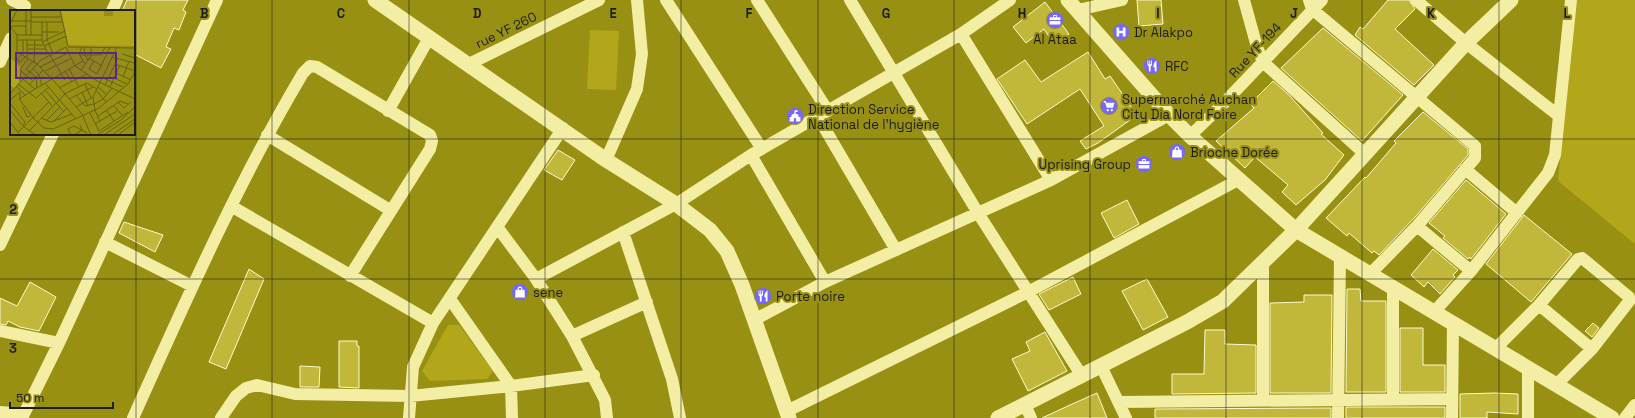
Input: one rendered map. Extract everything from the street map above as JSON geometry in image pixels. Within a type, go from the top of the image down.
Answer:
[{"type":"street","points":[[12,0],[25,6]]},
{"type":"street","points":[[112,10],[117,0]]},
{"type":"street","points":[[375,0],[563,128],[606,160],[676,204],[710,230],[727,251],[788,414],[1028,292],[1240,179]]},
{"type":"street","name":"rue YF 260","points":[[469,64],[599,0]]},
{"type":"street","points":[[606,160],[637,89],[642,54],[636,0]]},
{"type":"street","points":[[666,0],[762,149]]},
{"type":"street","points":[[757,0],[823,114],[896,250]]},
{"type":"street","points":[[850,0],[978,213],[1082,376]]},
{"type":"street","points":[[536,279],[676,204],[751,155],[961,34],[1010,0]]},
{"type":"street","points":[[1073,5],[1122,0]]},
{"type":"street","points":[[1244,0],[1257,47],[1263,62],[1365,154]]},
{"type":"street","name":"Rue YF-194","points":[[1190,136],[1263,62],[1311,5],[1322,0]]},
{"type":"street","points":[[1416,0],[1466,43],[1559,116]]},
{"type":"street","points":[[998,418],[1028,411],[1082,376],[1223,301],[1296,230],[1416,96],[1466,43],[1511,0]]},
{"type":"street","points":[[1434,312],[1471,271],[1548,173],[1555,155],[1571,0]]},
{"type":"street","points":[[0,412],[23,416],[59,343],[213,1]]},
{"type":"street","points":[[1073,5],[1190,136],[1296,230],[1612,418]]},
{"type":"street","points":[[1311,5],[1475,146],[1475,158],[1418,226],[1370,274]]},
{"type":"street","points":[[961,34],[1051,180]]},
{"type":"street","points":[[388,111],[429,38]]},
{"type":"street","points":[[0,62],[10,40]]},
{"type":"street","points":[[133,418],[192,286],[231,206],[267,135],[303,73],[310,66],[317,67],[430,135],[432,141],[430,149],[390,210],[350,276]]},
{"type":"street","points":[[754,320],[825,282],[1051,180],[1170,115]]},
{"type":"street","points":[[409,418],[412,367],[433,324],[563,128]]},
{"type":"street","points":[[2,238],[53,135]]},
{"type":"street","points":[[267,135],[390,210]]},
{"type":"street","points":[[751,155],[825,282]]},
{"type":"street","points":[[1465,169],[1517,213]]},
{"type":"street","points":[[231,206],[433,324]]},
{"type":"street","points":[[1418,226],[1471,271]]},
{"type":"street","points":[[498,228],[536,279],[572,336],[594,375],[605,400],[607,418]]},
{"type":"street","points":[[623,232],[672,379],[680,418]]},
{"type":"street","points":[[105,242],[192,286]]},
{"type":"street","points":[[1338,418],[1340,256]]},
{"type":"street","points":[[1495,348],[1539,305],[1580,258],[1630,296],[1629,303],[1592,349],[1556,385]]},
{"type":"street","points":[[1263,263],[1263,400]]},
{"type":"street","points":[[1393,288],[1393,399]]},
{"type":"street","points":[[450,299],[511,386],[512,418]]},
{"type":"street","points":[[572,336],[647,302]]},
{"type":"street","points":[[1539,305],[1592,349]]},
{"type":"street","points":[[1452,323],[1452,418]]},
{"type":"street","points":[[0,331],[59,343]]},
{"type":"street","points":[[1101,366],[1126,418]]},
{"type":"street","points":[[1528,368],[1528,418]]},
{"type":"street","points":[[221,418],[236,396],[246,388],[257,385],[295,394],[410,396],[511,386],[594,375]]},
{"type":"street","points":[[1119,402],[1451,399]]},
{"type":"street","points":[[1625,418],[1635,405]]},
{"type":"shaded area","points":[[1576,0],[1635,0],[1635,244],[1558,181]]},
{"type":"shaded area","points":[[590,30],[619,31],[616,90],[587,89]]},
{"type":"shaded area","points":[[448,325],[459,325],[493,371],[487,379],[430,381],[422,371]]},
{"type":"building","points":[[127,0],[188,0],[183,10],[186,12],[179,30],[174,28],[166,47],[171,49],[161,68],[135,55],[135,10],[122,10]]},
{"type":"building","points":[[1137,0],[1161,0],[1163,24],[1139,26]]},
{"type":"building","points":[[1388,0],[1409,0],[1415,9],[1395,29],[1434,65],[1414,85],[1355,35],[1360,27],[1363,29]]},
{"type":"building","points":[[1045,2],[1069,34],[1054,44],[1044,29],[1026,43],[1013,27]]},
{"type":"building","points":[[1323,28],[1403,95],[1362,141],[1281,68]]},
{"type":"building","points":[[1088,52],[1105,79],[1110,76],[1137,115],[1098,143],[1086,149],[1080,141],[1104,126],[1080,89],[1027,124],[997,79],[1025,60],[1041,82]]},
{"type":"building","points":[[1273,81],[1289,95],[1323,133],[1321,134],[1344,155],[1325,180],[1296,205],[1282,192],[1288,185],[1255,157],[1245,168],[1216,141],[1254,108],[1250,104]]},
{"type":"building","points":[[1423,112],[1468,149],[1468,155],[1416,216],[1379,255],[1374,251],[1372,253],[1349,233],[1347,236],[1326,218],[1365,177],[1366,178],[1396,143],[1394,141]]},
{"type":"building","points":[[558,150],[575,160],[562,180],[544,170]]},
{"type":"building","points":[[1466,180],[1506,214],[1471,259],[1469,257],[1468,259],[1443,238],[1445,236],[1429,223]]},
{"type":"building","points":[[1127,200],[1139,224],[1114,238],[1101,213]]},
{"type":"building","points":[[1524,215],[1572,254],[1531,302],[1486,264]]},
{"type":"building","points":[[124,222],[163,235],[155,252],[119,233]]},
{"type":"building","points":[[1433,249],[1458,270],[1453,275],[1455,277],[1440,294],[1428,282],[1424,287],[1411,275]]},
{"type":"building","points":[[249,269],[264,279],[226,369],[209,362]]},
{"type":"building","points":[[1073,277],[1081,294],[1049,310],[1039,294]]},
{"type":"building","points":[[1147,279],[1168,317],[1143,330],[1122,291]]},
{"type":"building","points":[[30,282],[56,297],[39,331],[20,327],[8,321],[6,325],[0,324],[0,298],[17,306]]},
{"type":"building","points":[[1347,289],[1360,289],[1361,301],[1386,301],[1386,392],[1346,392]]},
{"type":"building","points":[[1304,295],[1332,295],[1331,393],[1270,393],[1270,303],[1304,302]]},
{"type":"building","points":[[1593,323],[1599,328],[1592,337],[1585,331]]},
{"type":"building","points":[[1400,328],[1423,328],[1423,365],[1445,365],[1445,392],[1400,392]]},
{"type":"building","points":[[1205,330],[1225,330],[1225,344],[1256,345],[1256,393],[1172,394],[1172,374],[1204,374]]},
{"type":"building","points":[[1045,332],[1067,371],[1028,391],[1012,359],[1030,351],[1026,342]]},
{"type":"building","points":[[339,341],[357,341],[357,346],[359,346],[359,388],[339,387]]},
{"type":"building","points":[[300,366],[320,367],[319,387],[300,387]]},
{"type":"building","points":[[1097,393],[1107,418],[1042,418],[1070,405]]},
{"type":"building","points":[[1460,394],[1518,394],[1518,414],[1487,412],[1487,418],[1460,418]]},
{"type":"building","points":[[1346,407],[1445,407],[1445,418],[1346,418]]},
{"type":"building","points":[[1331,408],[1331,418],[1155,418],[1155,409]]},
{"type":"place","name":"Al Ataa","points":[[1055,20]]},
{"type":"place","name":"Dr Alakpo","points":[[1121,32]]},
{"type":"place","name":"RFC","points":[[1152,66]]},
{"type":"place","name":"Supermarché Auchan City Dia Nord Foire","points":[[1109,106]]},
{"type":"place","name":"Direction Service National de l'hygiène","points":[[795,116]]},
{"type":"place","name":"Brioche Dorée","points":[[1177,152]]},
{"type":"place","name":"Uprising Group","points":[[1144,164]]},
{"type":"place","name":"sene","points":[[520,292]]},
{"type":"place","name":"Porte noire","points":[[763,296]]}]
